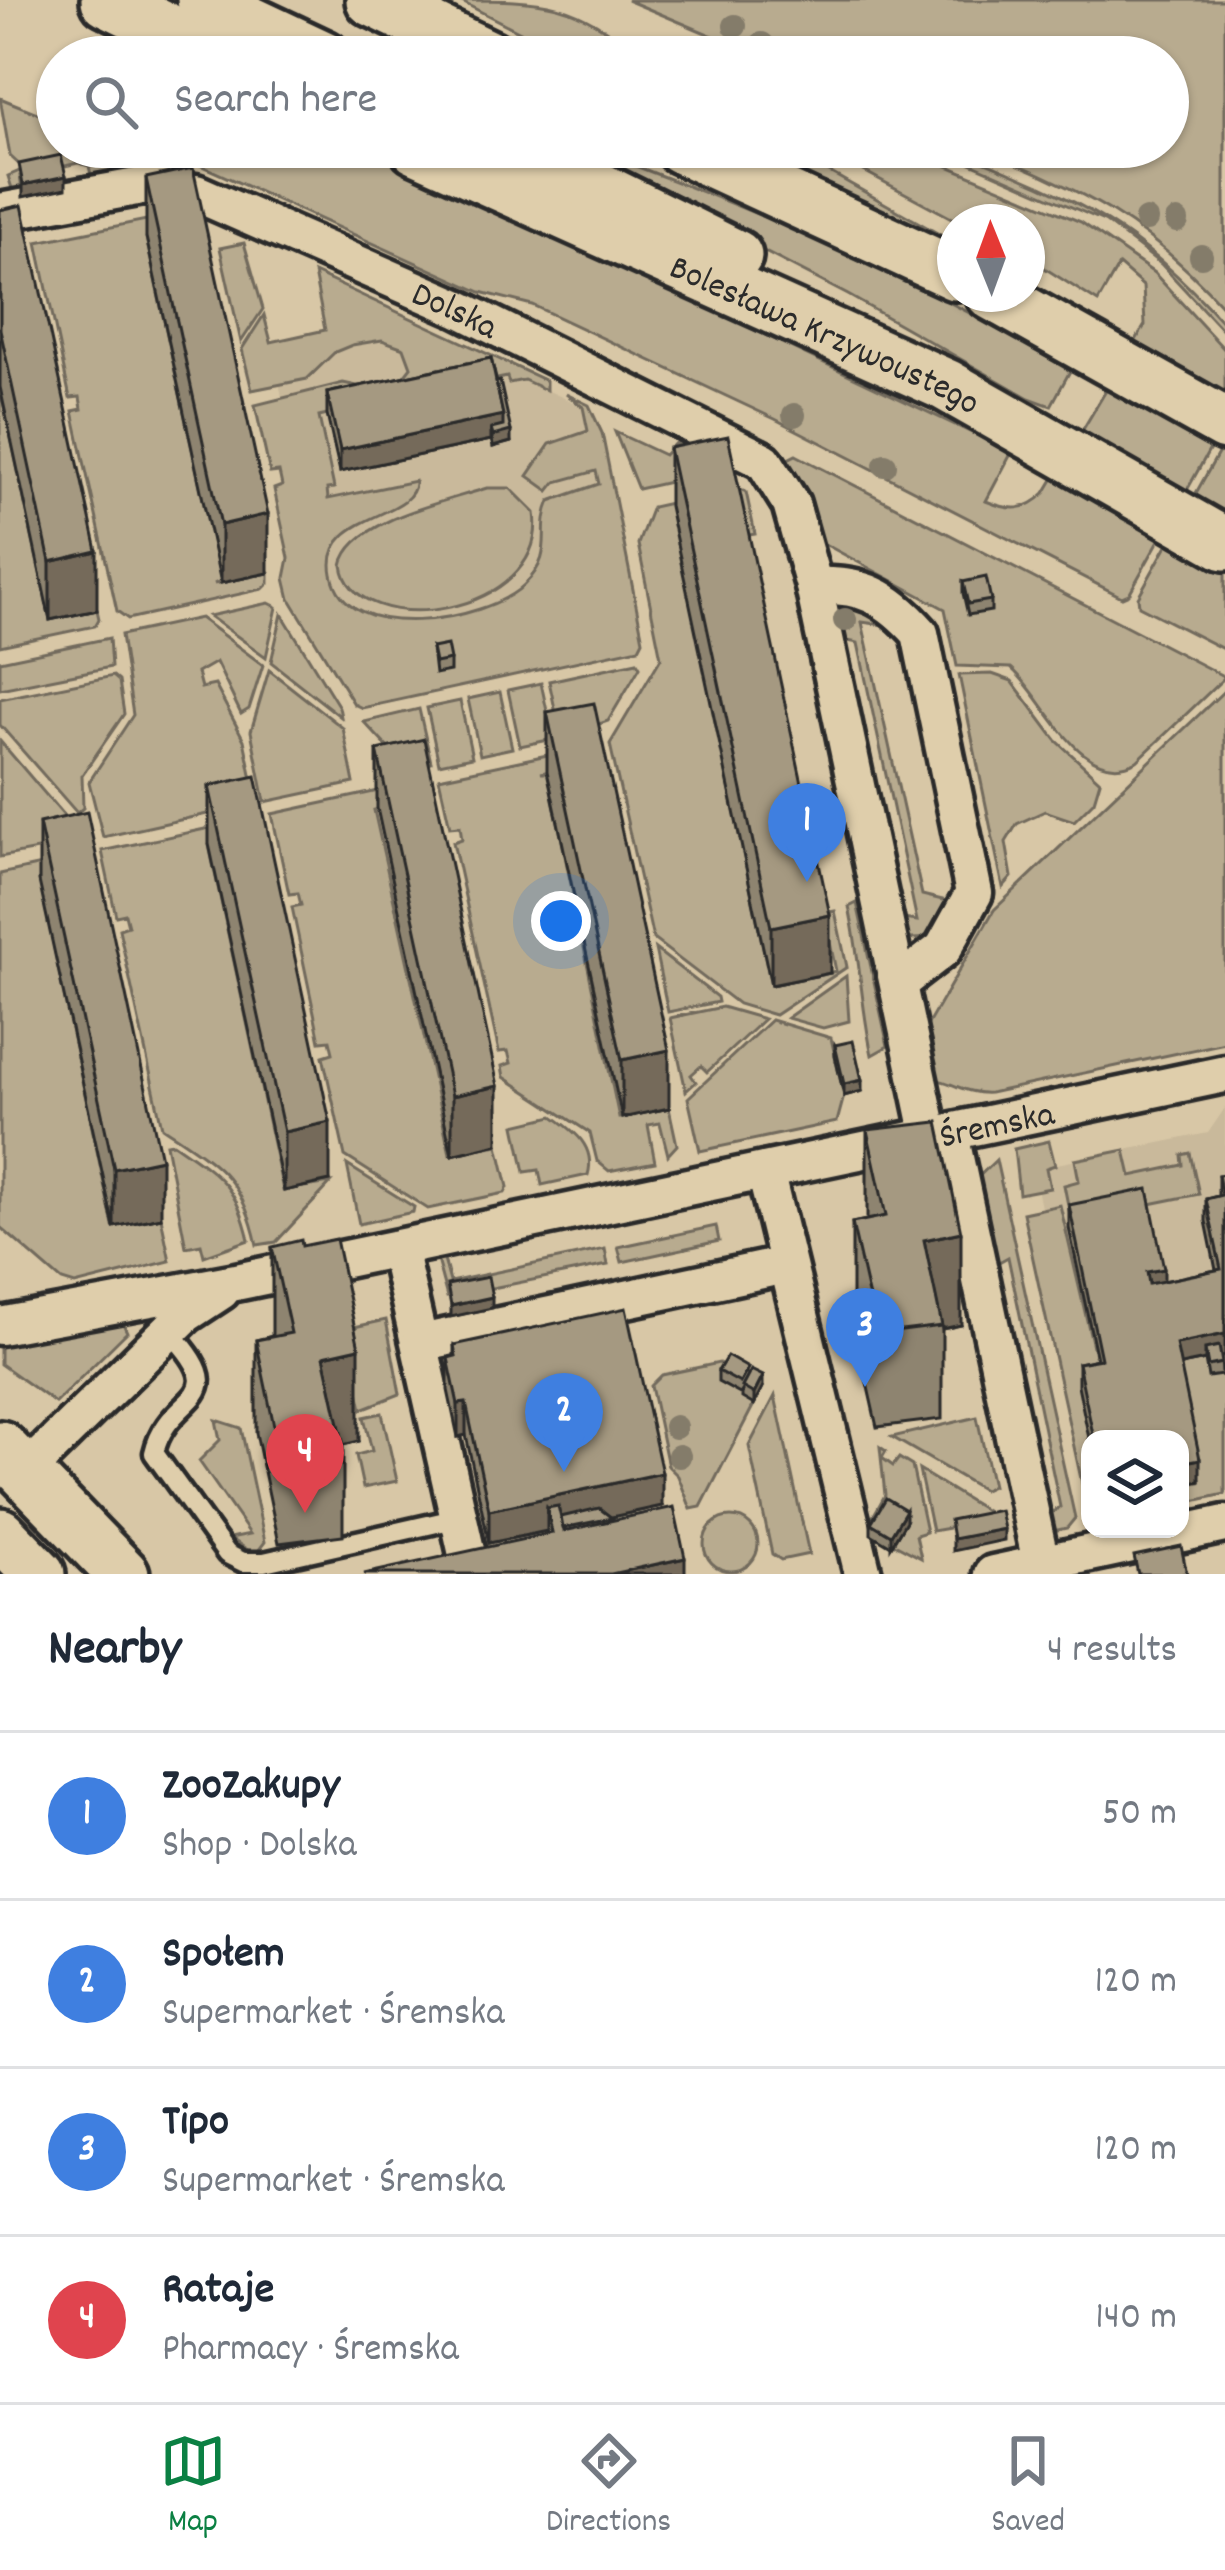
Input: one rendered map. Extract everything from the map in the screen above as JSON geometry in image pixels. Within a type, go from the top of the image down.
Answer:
[{"type":"main road","points":[[107,0],[182,36]]},
{"type":"main road","points":[[203,0],[279,36]]},
{"type":"main road","points":[[372,0],[447,36]]},
{"type":"main road","name":"Bolesława Krzywoustego","points":[[463,168],[946,385],[1225,544]]},
{"type":"main road","points":[[558,168],[795,285],[946,385]]},
{"type":"main road","points":[[725,168],[937,266]]},
{"type":"main road","points":[[1024,312],[1225,424]]},
{"type":"main road","points":[[9,1471],[122,1574]]},
{"type":"main road","points":[[0,1534],[38,1574]]},
{"type":"street","name":"Dolska","points":[[0,212],[142,186],[180,189],[458,308],[764,460],[791,504],[814,586],[899,982],[1041,1563]]},
{"type":"street","points":[[814,586],[853,585],[890,600],[920,633],[974,893],[943,949],[899,982]]},
{"type":"street","name":"Śremska","points":[[0,1326],[398,1249],[1225,1074]]},
{"type":"street","points":[[765,1171],[863,1574]]},
{"type":"street","points":[[398,1249],[462,1534]]},
{"type":"street","points":[[420,1342],[787,1265]]},
{"type":"street","name":"Śremska","points":[[9,1471],[169,1331],[236,1282]]},
{"type":"street","points":[[993,1574],[1225,1524]]},
{"type":"lane","points":[[169,1331],[196,1360],[202,1378],[196,1396],[160,1436],[154,1453],[227,1554],[243,1562],[264,1562],[462,1534]]},
{"type":"shaded area","points":[[458,0],[557,7],[614,36],[528,36]]},
{"type":"shaded area","points":[[627,0],[1225,0],[1225,309],[1140,230],[1026,168],[1189,168],[1189,36],[713,36]]},
{"type":"shaded area","points":[[0,98],[36,113],[36,168],[56,168],[20,176],[23,197],[15,198],[8,176],[24,169],[10,156]]},
{"type":"shaded area","points":[[89,168],[174,168],[93,184]]},
{"type":"shaded area","points":[[206,168],[413,168],[1012,452],[986,501],[1010,508],[1024,507],[1045,493],[1145,325],[1143,286],[1119,265],[1098,302],[1045,268],[1045,207],[1081,222],[1154,273],[1225,350],[1225,422],[1129,594],[1122,597],[775,419],[532,305],[481,292]]},
{"type":"shaded area","points":[[603,168],[640,168],[834,247],[937,296],[937,312],[967,312],[1070,371],[1051,406],[848,295]]},
{"type":"shaded area","points":[[791,168],[822,168],[937,233],[937,235]]},
{"type":"shaded area","points":[[858,168],[953,168],[1038,204],[937,204],[937,210]]},
{"type":"shaded area","points":[[982,168],[998,168],[1100,216],[1160,260],[1191,289],[1225,325],[1225,333],[1161,264],[1106,222]]},
{"type":"shaded area","points":[[166,216],[146,238],[221,581],[214,584],[269,572],[269,583],[263,589],[128,619],[117,611],[73,411],[82,409],[80,397],[70,398],[37,242]]},
{"type":"shaded area","points":[[244,243],[263,309],[241,342],[220,248]]},
{"type":"shaded area","points":[[314,273],[546,381],[546,390],[524,380],[509,383],[507,377],[383,403],[411,367],[404,348],[382,340],[335,352],[307,379],[252,390],[242,349],[264,315],[271,342],[325,330]]},
{"type":"shaded area","points":[[393,318],[583,407],[633,639],[338,660],[271,345]]},
{"type":"shaded area","points":[[343,383],[362,387],[368,406],[319,417],[334,488],[327,489],[328,499],[415,481],[402,503],[340,539],[332,554],[332,574],[342,597],[362,611],[388,619],[418,620],[480,609],[524,585],[540,563],[550,501],[599,484],[596,471],[556,482],[549,491],[528,476],[550,444],[588,431],[583,407],[566,394],[589,405],[602,433],[643,640],[639,648],[362,708],[354,704],[290,599],[285,578],[289,558],[274,489],[282,486],[279,472],[270,473],[255,405]]},
{"type":"shaded area","points":[[0,387],[50,619],[97,610],[99,619],[95,626],[0,646]]},
{"type":"shaded area","points":[[615,432],[664,455],[675,443],[728,469],[638,489]]},
{"type":"shaded area","points":[[1225,441],[1225,650],[1139,606],[1138,597]]},
{"type":"shaded area","points":[[796,455],[1225,677],[1137,761],[1117,767],[1098,763],[1065,736],[1011,668],[957,666],[945,609],[819,541],[786,460]]},
{"type":"shaded area","points":[[487,488],[510,488],[535,513],[531,549],[512,576],[483,596],[448,608],[411,611],[378,605],[354,589],[342,565],[349,549],[363,536],[426,506]]},
{"type":"shaded area","points":[[738,488],[746,492],[755,534],[738,537],[670,507],[771,985],[836,971],[824,913],[835,911],[847,967],[775,1015],[738,1004],[653,939],[610,744],[661,658],[638,544],[652,507]]},
{"type":"shaded area","points":[[850,600],[891,626],[862,622],[922,895],[951,902],[933,938],[912,939],[899,933],[896,918],[917,921],[858,643],[838,639],[834,612]]},
{"type":"shaded area","points":[[269,603],[277,607],[266,657],[209,616]]},
{"type":"shaded area","points":[[282,614],[339,707],[341,717],[271,662]]},
{"type":"shaded area","points":[[200,618],[263,665],[249,709],[241,714],[216,662],[197,673],[201,688],[215,685],[244,740],[257,803],[103,837],[89,782],[133,715],[121,635]]},
{"type":"shaded area","points":[[109,638],[111,667],[0,689],[0,661]]},
{"type":"shaded area","points":[[637,662],[640,667],[608,721],[561,737],[549,681]]},
{"type":"shaded area","points":[[269,670],[343,728],[354,783],[265,802],[251,731]]},
{"type":"shaded area","points":[[992,674],[1012,681],[1056,740],[1100,781],[1094,801],[1074,821],[1045,811],[1017,824],[1006,842],[1012,877],[1003,887],[959,675]]},
{"type":"shaded area","points":[[113,676],[119,681],[124,714],[82,775],[83,808],[77,813],[0,725],[0,699]]},
{"type":"shaded area","points":[[541,683],[553,739],[520,746],[508,690]]},
{"type":"shaded area","points":[[1225,690],[1225,1043],[990,1093],[926,1079],[924,1031],[994,910]]},
{"type":"shaded area","points":[[500,692],[512,748],[480,755],[468,699]]},
{"type":"shaded area","points":[[460,701],[472,757],[439,764],[427,708]]},
{"type":"shaded area","points":[[419,709],[431,762],[406,767],[364,722]]},
{"type":"shaded area","points":[[0,741],[82,837],[80,842],[0,857]]},
{"type":"shaded area","points":[[585,747],[594,761],[541,773],[548,773],[619,1118],[669,1108],[677,1145],[668,1155],[660,1123],[648,1125],[655,1162],[609,1171],[597,1161],[590,1133],[504,1077],[502,1066],[511,1063],[508,1051],[499,1052],[453,842],[462,839],[460,826],[450,827],[439,778]]},
{"type":"shaded area","points":[[420,782],[423,798],[374,810],[450,1154],[498,1145],[508,1187],[505,1193],[428,1209],[345,1156],[323,1056],[333,1053],[330,1040],[320,1041],[292,907],[301,905],[298,893],[289,894],[272,814]]},
{"type":"shaded area","points":[[252,819],[209,845],[283,1190],[331,1183],[276,1242],[257,1245],[244,1203],[225,1174],[162,1127],[119,929],[128,926],[125,914],[116,916],[102,851]]},
{"type":"shaded area","points":[[78,857],[40,882],[113,1226],[161,1217],[170,1261],[75,1285],[62,1281],[0,1227],[0,874]]},
{"type":"shaded area","points":[[857,903],[888,1046],[872,1055],[849,907]]},
{"type":"shaded area","points":[[655,949],[717,997],[718,1002],[668,1012]]},
{"type":"shaded area","points":[[846,976],[849,1021],[823,1028],[787,1018]]},
{"type":"shaded area","points":[[722,1007],[764,1019],[707,1072],[701,1066],[691,1075],[696,1082],[686,1091],[670,1018]]},
{"type":"shaded area","points":[[771,1020],[831,1038],[844,1096],[837,1122],[700,1151],[688,1098]]},
{"type":"shaded area","points":[[1225,1108],[1225,1476],[1189,1446],[1189,1430],[1087,1430],[1033,1169],[1208,1133]]},
{"type":"shaded area","points":[[553,1116],[581,1140],[590,1165],[588,1175],[542,1185],[539,1170],[525,1172],[515,1125]]},
{"type":"shaded area","points":[[1049,1141],[1055,1165],[1046,1168],[1050,1188],[1019,1194],[1014,1149]]},
{"type":"shaded area","points":[[173,1143],[232,1193],[249,1240],[204,1256],[201,1244],[186,1247],[166,1144]]},
{"type":"shaded area","points":[[1125,1150],[1131,1176],[1183,1165],[1182,1155],[1190,1153],[1199,1194],[1071,1220],[1064,1185],[1079,1181],[1075,1160]]},
{"type":"shaded area","points":[[996,1160],[1075,1518],[1067,1528],[1044,1533],[1045,1517],[1060,1507],[1008,1257],[986,1269],[969,1186]]},
{"type":"shaded area","points":[[347,1165],[414,1207],[413,1212],[359,1224]]},
{"type":"shaded area","points":[[1060,1205],[1101,1381],[1079,1385],[1088,1430],[1081,1430],[1081,1479],[1023,1213]]},
{"type":"shaded area","points":[[716,1226],[719,1241],[622,1262],[618,1247]]},
{"type":"shaded area","points":[[605,1249],[608,1265],[447,1297],[437,1260],[443,1256],[450,1282]]},
{"type":"shaded area","points":[[121,1319],[127,1332],[55,1403],[0,1364],[0,1340]]},
{"type":"shaded area","points":[[386,1320],[400,1394],[362,1409],[345,1329]]},
{"type":"shaded area","points":[[1225,1356],[1225,1494],[1189,1502],[1189,1484],[1199,1482],[1176,1366]]},
{"type":"shaded area","points":[[719,1363],[763,1387],[701,1507],[691,1509],[678,1476],[668,1466],[651,1386],[662,1375]]},
{"type":"shaded area","points":[[775,1396],[809,1554],[781,1560],[772,1554],[749,1446]]},
{"type":"shaded area","points":[[382,1413],[397,1481],[363,1488],[356,1455],[372,1451],[364,1417]]},
{"type":"shaded area","points":[[977,1417],[992,1486],[983,1490],[892,1437]]},
{"type":"shaded area","points":[[216,1420],[241,1428],[265,1542],[255,1555],[230,1538],[250,1534],[199,1461],[220,1440]]},
{"type":"shaded area","points":[[880,1447],[886,1451],[882,1458],[893,1466],[899,1458],[912,1466],[926,1532],[916,1535],[921,1558],[872,1532],[870,1522],[885,1495]]},
{"type":"shaded area","points":[[919,1470],[999,1519],[932,1531]]},
{"type":"shaded area","points":[[731,1517],[750,1525],[758,1544],[750,1563],[731,1571],[712,1563],[704,1544],[712,1525]]},
{"type":"building","points":[[36,160],[36,168],[64,168],[66,176],[23,185],[19,164]]},
{"type":"building","points":[[193,168],[268,514],[221,525],[146,178]]},
{"type":"building","points":[[22,205],[97,551],[50,562],[0,329],[0,210]]},
{"type":"building","points":[[491,358],[503,415],[340,450],[327,393]]},
{"type":"building","points":[[500,381],[511,431],[493,436],[491,429],[503,426],[496,382]]},
{"type":"building","points":[[728,436],[830,915],[771,927],[669,448]]},
{"type":"building","points":[[986,577],[991,600],[968,604],[963,582]]},
{"type":"building","points":[[447,645],[450,660],[435,663],[432,648]]},
{"type":"building","points":[[594,703],[669,1050],[622,1060],[547,712]]},
{"type":"building","points":[[424,739],[498,1086],[452,1096],[377,750]]},
{"type":"building","points":[[256,776],[330,1122],[284,1132],[209,786]]},
{"type":"building","points":[[87,812],[161,1159],[114,1169],[39,823]]},
{"type":"building","points":[[853,1041],[862,1080],[844,1084],[835,1045]]},
{"type":"building","points":[[938,1122],[961,1232],[924,1240],[942,1326],[877,1334],[852,1223],[886,1216],[867,1130]]},
{"type":"building","points":[[1225,1174],[1225,1334],[1176,1344],[1200,1459],[1189,1461],[1189,1430],[1092,1430],[1078,1363],[1101,1359],[1069,1205],[1148,1189],[1164,1269],[1147,1272],[1149,1284],[1221,1269],[1206,1199],[1222,1195],[1218,1175]]},
{"type":"building","points":[[336,1239],[359,1348],[324,1356],[343,1442],[279,1450],[256,1340],[291,1333],[272,1247]]},
{"type":"building","points":[[488,1277],[492,1297],[451,1306],[447,1285]]},
{"type":"building","points":[[626,1308],[662,1473],[489,1510],[466,1403],[458,1404],[448,1358],[456,1356],[454,1345]]},
{"type":"building","points":[[1219,1346],[1222,1363],[1208,1366],[1205,1349]]},
{"type":"building","points":[[727,1356],[748,1368],[740,1383],[718,1371]]},
{"type":"building","points":[[751,1370],[763,1376],[754,1394],[742,1387]]},
{"type":"building","points":[[886,1498],[906,1510],[891,1535],[871,1523]]},
{"type":"building","points":[[558,1506],[564,1531],[674,1507],[685,1558],[611,1574],[364,1574],[552,1533],[547,1508]]},
{"type":"building","points":[[599,1508],[612,1518],[563,1528],[561,1517]]},
{"type":"building","points":[[1000,1510],[1004,1529],[953,1539],[950,1520]]},
{"type":"building","points":[[1181,1546],[1187,1574],[1138,1574],[1134,1556]]},
{"type":"place","name":"ZooZakupy","points":[[807,882]]},
{"type":"place","name":"Tipo","points":[[865,1387]]},
{"type":"place","name":"Społem","points":[[564,1472]]},
{"type":"place","name":"Rataje","points":[[305,1513]]}]
